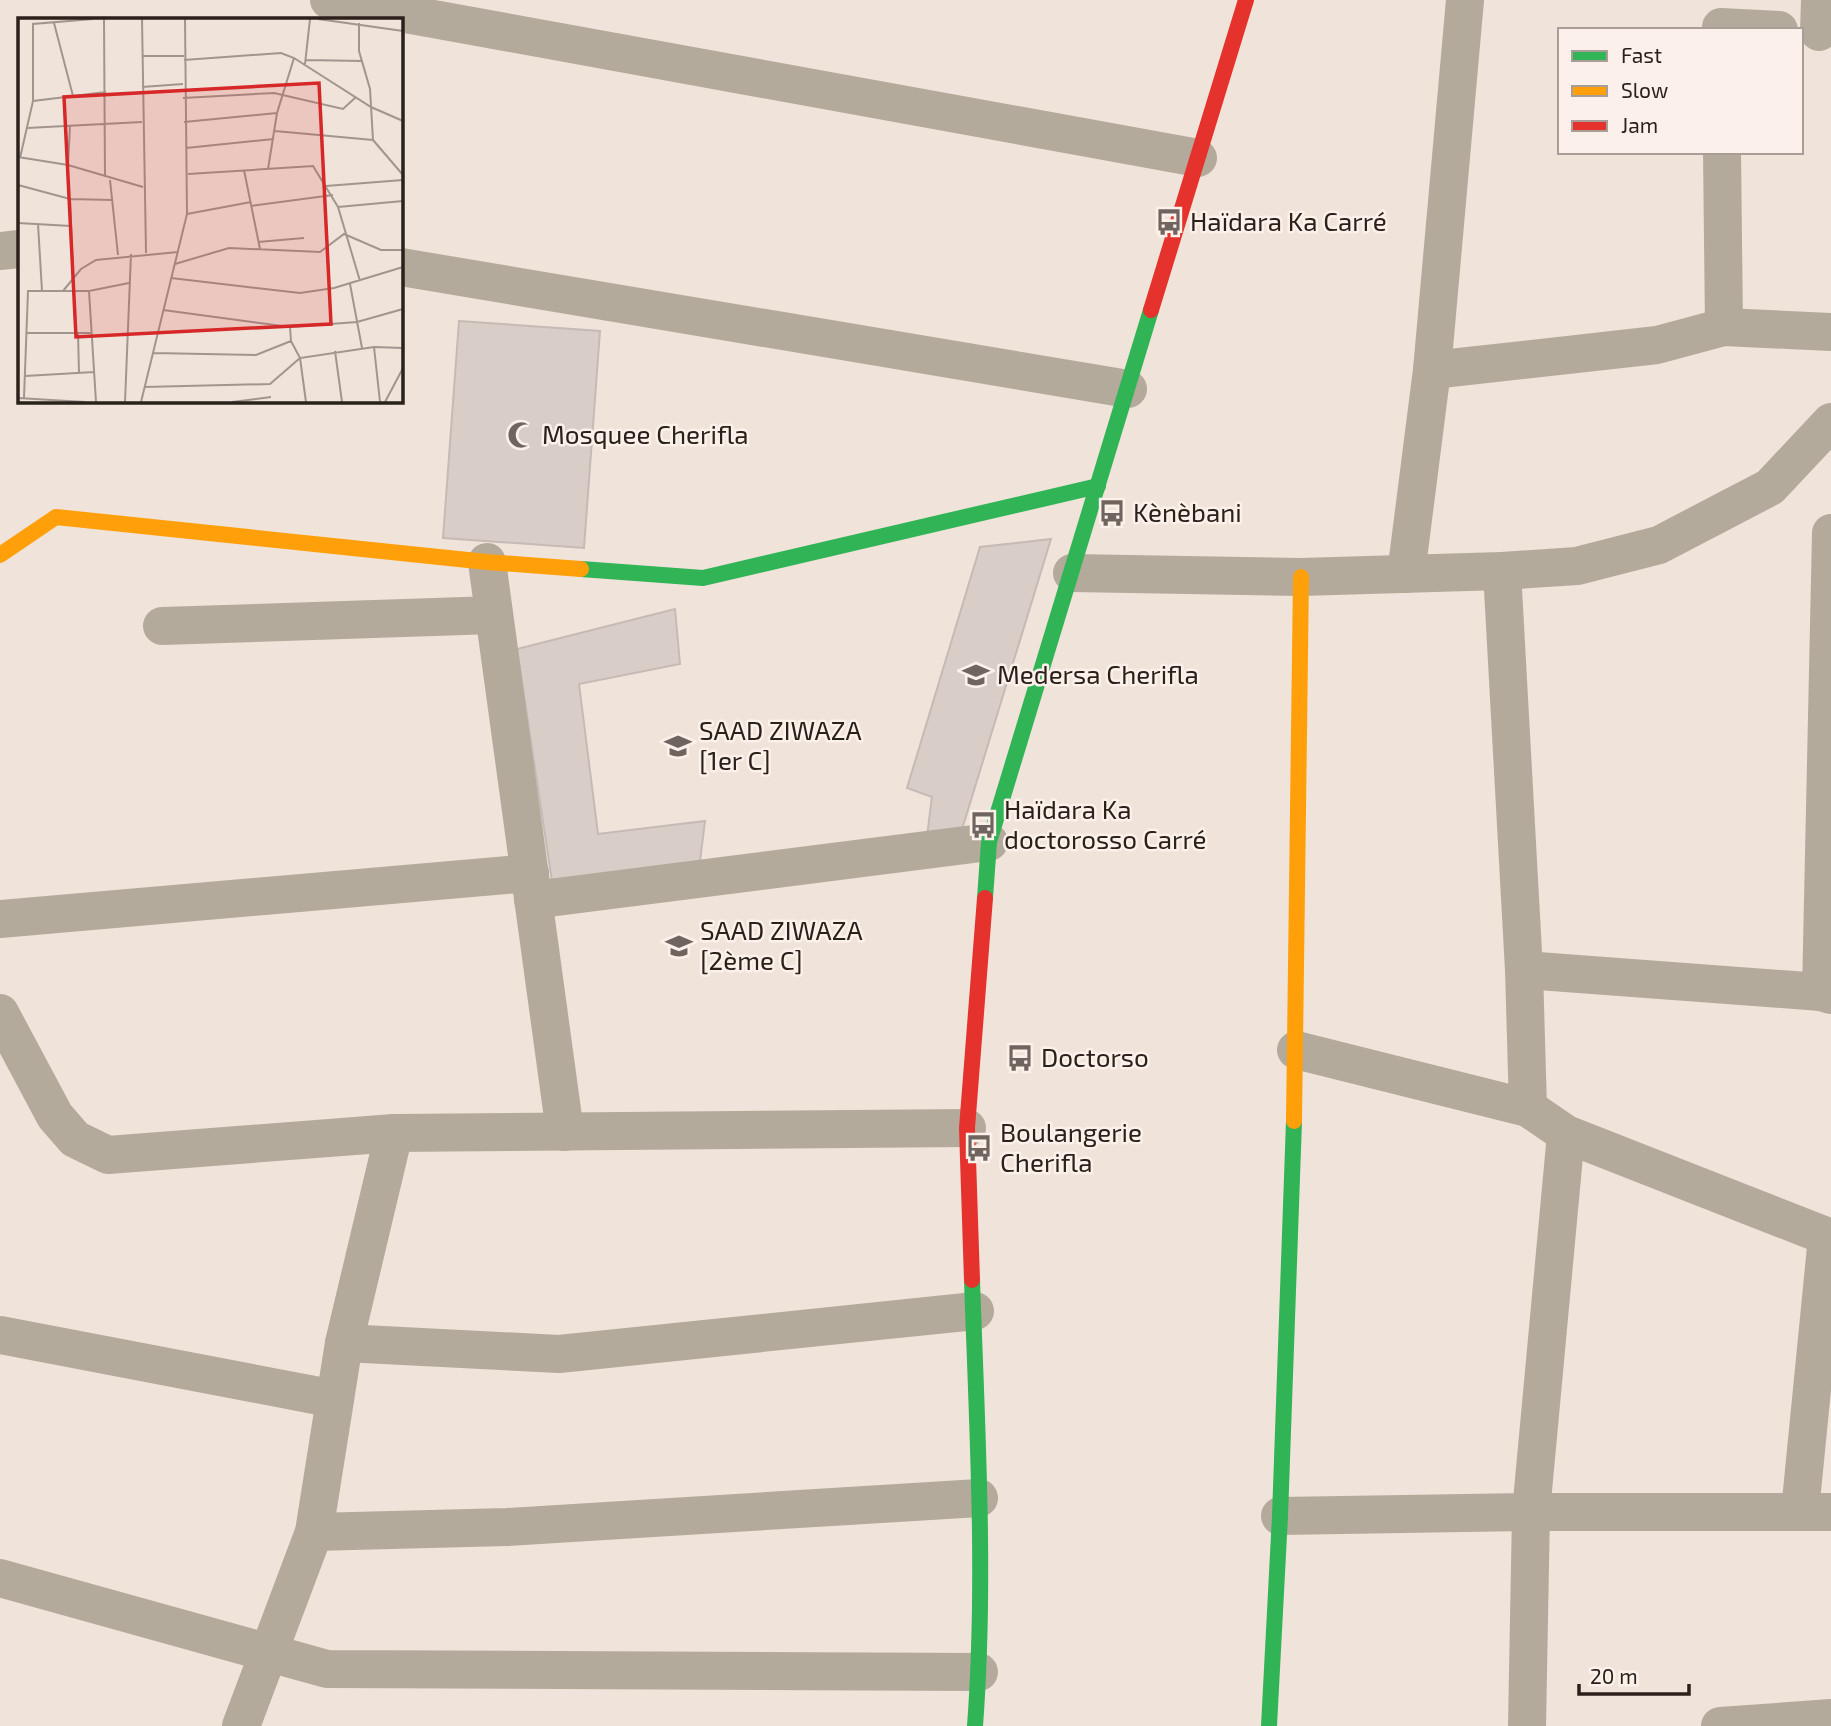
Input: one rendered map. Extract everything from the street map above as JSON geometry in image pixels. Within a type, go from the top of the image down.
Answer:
[{"type":"street","points":[[329,0],[1198,159]]},
{"type":"street","points":[[975,1726],[979,1672],[979,1498],[967,1128],[989,842],[1246,0]]},
{"type":"street","points":[[1406,574],[1432,370],[1465,0]]},
{"type":"street","points":[[1721,19],[1768,28]]},
{"type":"street","points":[[1722,154],[1724,327]]},
{"type":"street","points":[[0,251],[18,249]]},
{"type":"street","points":[[402,267],[1128,389]]},
{"type":"street","points":[[1432,370],[1657,345],[1724,327],[1831,332]]},
{"type":"street","points":[[1072,573],[1301,578],[1577,566],[1659,545],[1770,487],[1831,422]]},
{"type":"street","points":[[0,555],[56,517],[486,562],[703,579],[1098,486]]},
{"type":"street","points":[[1524,970],[1826,994],[1831,533]]},
{"type":"street","points":[[486,562],[565,1132]]},
{"type":"street","points":[[1502,571],[1524,970],[1528,1108]]},
{"type":"street","points":[[1269,1726],[1280,1516],[1296,1050],[1301,578]]},
{"type":"street","points":[[162,626],[494,615]]},
{"type":"street","points":[[0,919],[531,887],[989,842]]},
{"type":"street","points":[[0,1013],[55,1116],[75,1139],[108,1154],[394,1133],[967,1128]]},
{"type":"street","points":[[1280,1516],[1815,1511],[1829,1238],[1566,1134],[1528,1108],[1296,1050]]},
{"type":"street","points":[[241,1726],[314,1532],[344,1343],[394,1133]]},
{"type":"street","points":[[1528,1726],[1531,1512],[1566,1134]]},
{"type":"street","points":[[344,1343],[559,1354],[975,1311]]},
{"type":"street","points":[[0,1335],[335,1399]]},
{"type":"street","points":[[314,1532],[521,1527],[979,1498]]},
{"type":"street","points":[[0,1578],[327,1669],[979,1672]]},
{"type":"street","points":[[1720,1726],[1831,1718]]},
{"type":"building","name":"Mosquee Cherifla","points":[[459,321],[600,331],[584,548],[443,538]]},
{"type":"building","points":[[1051,539],[960,836],[927,836],[932,797],[907,788],[980,547]]},
{"type":"building","points":[[675,609],[680,664],[579,684],[598,834],[705,821],[699,869],[553,888],[517,649]]},
{"type":"traffic: fast","points":[[985,898],[989,842],[1151,310]]},
{"type":"traffic: fast","points":[[581,569],[703,578],[1098,486]]},
{"type":"traffic: fast","points":[[1269,1726],[1280,1516],[1294,1121]]},
{"type":"traffic: fast","points":[[972,1280],[980,1559],[975,1726]]},
{"type":"traffic: slow","points":[[0,555],[56,517],[487,562],[581,569]]},
{"type":"traffic: slow","points":[[1294,1121],[1301,577]]},
{"type":"traffic: jam","points":[[1151,310],[1246,0]]},
{"type":"traffic: jam","points":[[972,1280],[967,1128],[985,898]]},
{"type":"place","name":"Haïdara Ka Carré","points":[[1169,222]]},
{"type":"place","name":"Mosquee Cherifla","points":[[521,435]]},
{"type":"place","name":"Kènèbani","points":[[1112,513]]},
{"type":"place","name":"Medersa Cherifla","points":[[976,675]]},
{"type":"place","name":"SAAD ZIWAZA [1er C]","points":[[678,746]]},
{"type":"place","name":"Haïdara Ka doctorosso Carré","points":[[983,825]]},
{"type":"place","name":"SAAD ZIWAZA [2ème C]","points":[[679,946]]},
{"type":"place","name":"Doctorso","points":[[1020,1058]]},
{"type":"place","name":"Boulangerie Cherifla","points":[[979,1148]]}]
